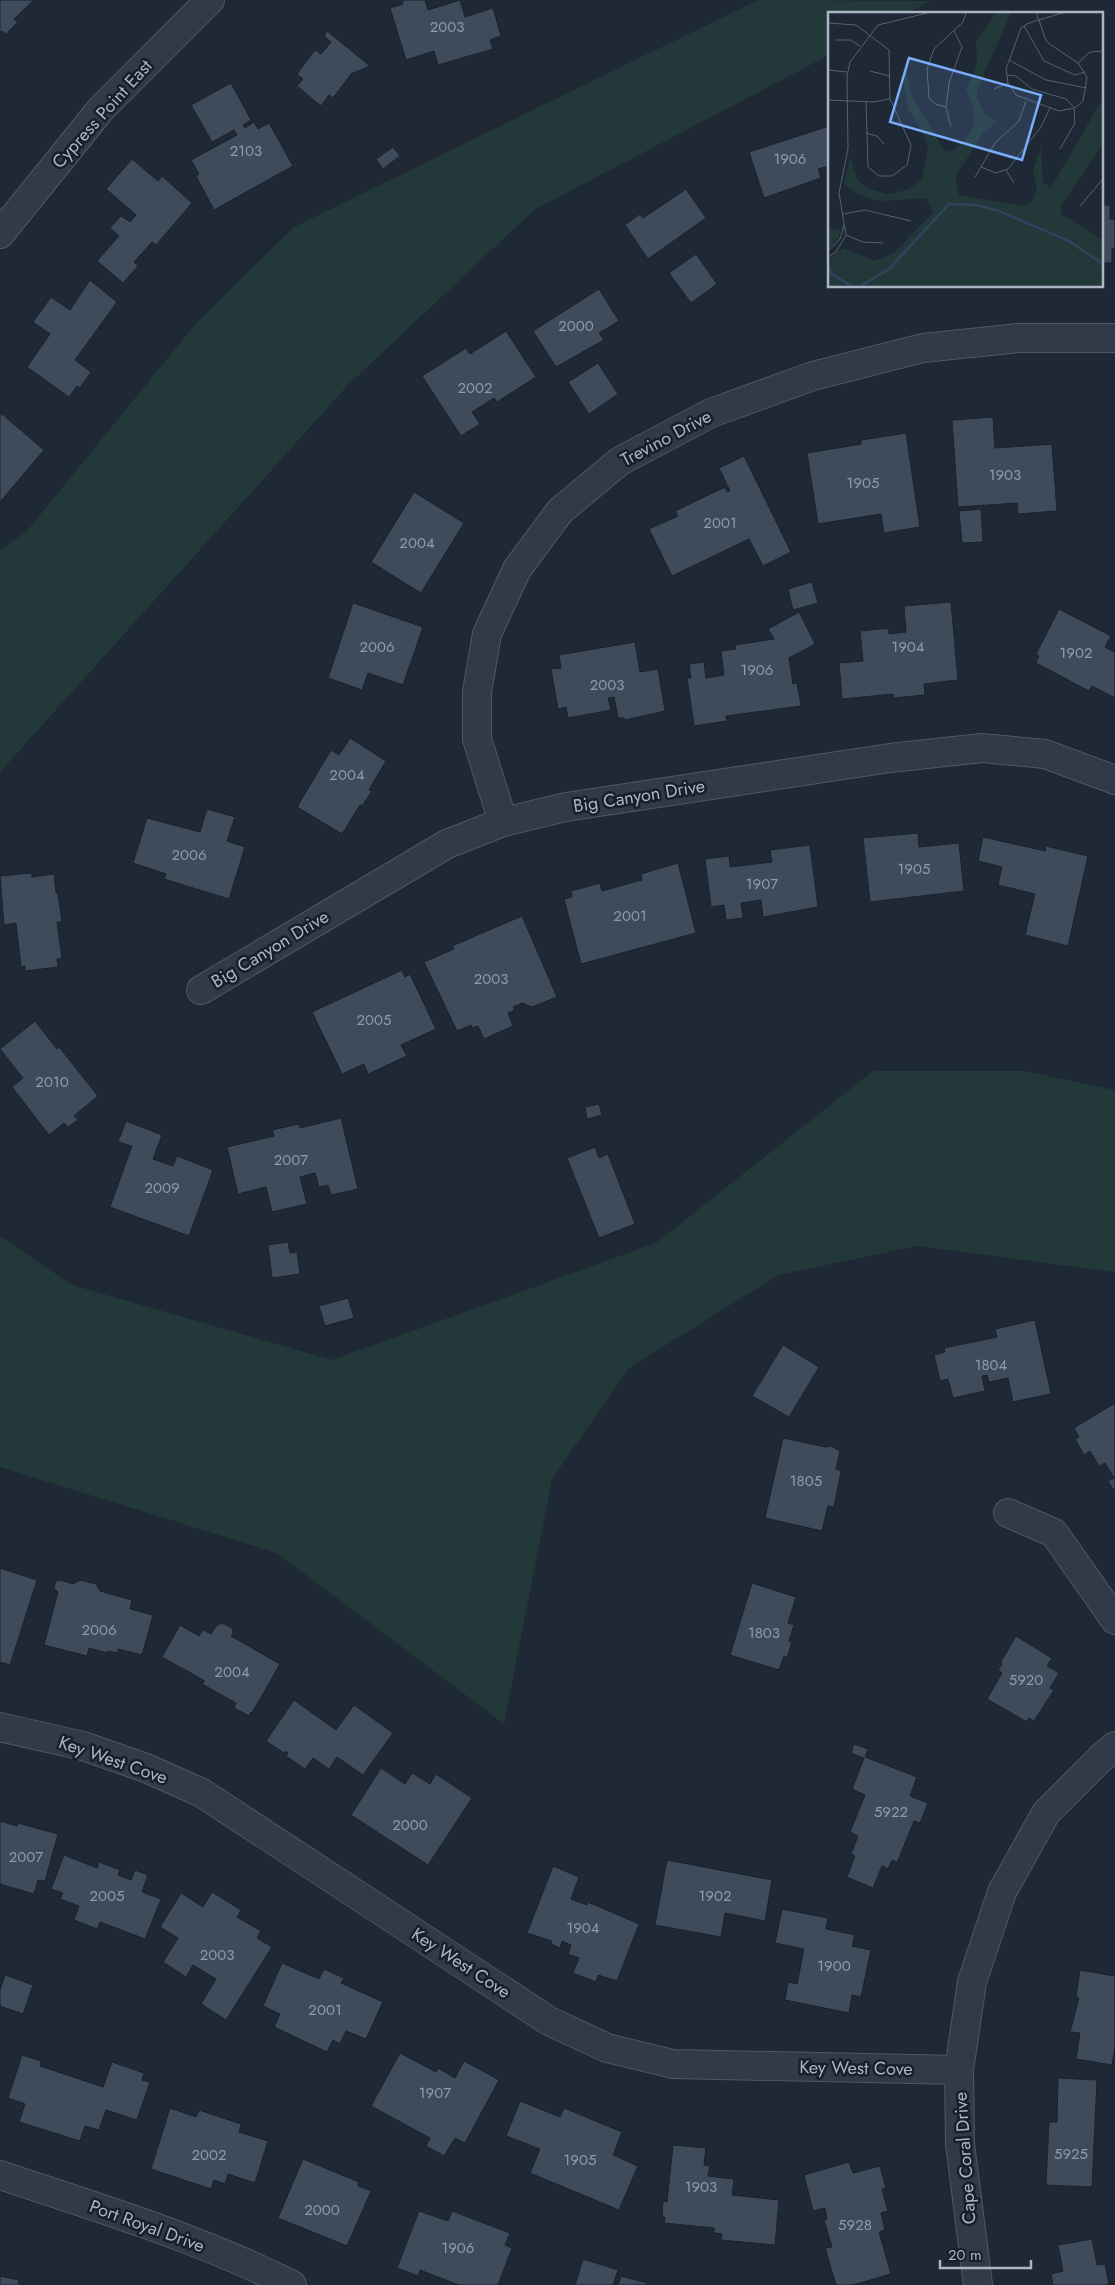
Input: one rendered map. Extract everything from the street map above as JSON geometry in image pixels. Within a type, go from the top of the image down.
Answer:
[{"type":"street","name":"Cypress Point East","points":[[0,234],[101,109],[210,0]]},
{"type":"street","name":"Trevino Drive","points":[[503,822],[477,739],[477,692],[487,634],[517,569],[560,511],[620,461],[711,413],[813,376],[924,348],[1019,338],[1115,338]]},
{"type":"street","name":"Big Canyon Drive","points":[[201,990],[447,844],[503,822],[566,807],[890,758],[982,748],[1045,754],[1115,780]]},
{"type":"street","points":[[1008,1513],[1054,1533],[1115,1620]]},
{"type":"street","name":"Key West Cove","points":[[0,1727],[83,1746],[146,1768],[202,1793],[549,2021],[607,2048],[672,2064],[960,2070]]},
{"type":"street","name":"Cape Coral Drive","points":[[978,2285],[960,2144],[960,2070],[972,1982],[1002,1892],[1046,1813],[1115,1746]]},
{"type":"street","name":"Port Royal Drive","points":[[0,2176],[142,2222],[209,2248],[292,2285]]},
{"type":"green space","points":[[758,0],[931,1],[910,12],[828,12],[828,56],[534,210],[348,385],[0,772],[0,550],[27,531],[197,322],[294,227]]},
{"type":"green space","points":[[873,1071],[1025,1071],[1115,1090],[1115,1272],[917,1246],[778,1275],[629,1368],[552,1479],[504,1724],[277,1553],[0,1467],[0,1236],[72,1285],[332,1360],[656,1243]]},
{"type":"building","points":[[0,0],[34,0],[14,19],[18,22],[6,34],[2,31],[0,33]]},
{"type":"building","points":[[405,0],[425,0],[428,10],[460,0],[465,17],[493,8],[501,36],[490,40],[493,49],[438,65],[434,51],[406,60],[390,8],[403,4],[402,1]]},
{"type":"building","points":[[327,31],[370,66],[351,74],[333,98],[329,95],[321,106],[297,86],[303,79],[297,74],[315,50],[321,54],[331,42],[324,36]]},
{"type":"building","points":[[231,83],[251,120],[243,125],[245,128],[254,122],[258,129],[269,123],[293,166],[214,210],[196,176],[199,174],[191,160],[237,135],[234,130],[212,142],[191,105]]},
{"type":"building","points":[[828,126],[828,166],[818,169],[821,178],[764,198],[749,152]]},
{"type":"building","points":[[393,147],[400,156],[383,169],[376,159]]},
{"type":"building","points":[[132,159],[158,181],[162,176],[192,203],[156,245],[152,242],[134,262],[138,266],[123,283],[97,261],[119,236],[110,228],[121,216],[130,222],[136,215],[106,189]]},
{"type":"building","points":[[686,189],[706,218],[648,259],[625,225],[640,214],[643,218]]},
{"type":"building","points":[[1102,205],[1110,205],[1110,219],[1115,219],[1115,249],[1112,249],[1112,263],[1102,263]]},
{"type":"building","points":[[696,254],[717,284],[691,303],[669,273]]},
{"type":"building","points":[[90,280],[117,302],[75,360],[91,372],[80,388],[77,386],[69,397],[27,367],[50,334],[33,322],[51,297],[70,310]]},
{"type":"building","points":[[599,289],[619,321],[599,333],[604,340],[556,367],[533,331]]},
{"type":"building","points":[[506,331],[536,377],[497,402],[494,398],[472,412],[480,424],[461,436],[422,376],[466,348],[470,354]]},
{"type":"building","points":[[598,363],[618,394],[589,414],[568,382]]},
{"type":"building","points":[[2,414],[44,450],[0,502],[0,416]]},
{"type":"building","points":[[993,417],[995,448],[1052,444],[1057,511],[1018,514],[1017,503],[958,507],[952,420]]},
{"type":"building","points":[[906,433],[920,527],[884,533],[881,514],[818,524],[807,453],[861,444],[861,440]]},
{"type":"building","points":[[744,456],[791,552],[763,566],[749,539],[672,576],[649,529],[678,516],[675,511],[725,487],[727,492],[730,491],[719,468]]},
{"type":"building","points":[[414,492],[464,523],[421,593],[371,562]]},
{"type":"building","points":[[981,509],[983,542],[962,543],[959,511]]},
{"type":"building","points":[[812,582],[818,603],[793,610],[788,589]]},
{"type":"building","points":[[951,602],[958,680],[924,684],[925,695],[894,698],[893,694],[842,699],[839,663],[863,661],[860,631],[889,628],[889,634],[906,632],[904,606]]},
{"type":"building","points":[[353,603],[423,627],[403,685],[368,673],[362,690],[328,678]]},
{"type":"building","points":[[1059,609],[1111,636],[1105,647],[1115,652],[1115,698],[1092,686],[1089,691],[1036,663],[1039,656],[1036,654]]},
{"type":"building","points":[[799,612],[815,644],[789,658],[793,684],[797,683],[801,706],[726,716],[727,721],[694,726],[687,678],[691,678],[689,664],[704,662],[706,678],[724,675],[721,651],[736,649],[735,645],[774,639],[768,629]]},
{"type":"building","points":[[635,642],[640,672],[658,669],[665,711],[625,720],[624,718],[618,718],[614,697],[608,698],[611,710],[568,718],[566,707],[558,709],[551,669],[561,668],[559,655]]},
{"type":"building","points":[[350,738],[386,761],[369,790],[372,791],[362,806],[360,805],[342,834],[297,807],[331,750],[339,755]]},
{"type":"building","points":[[207,809],[235,817],[227,841],[245,847],[229,899],[164,879],[166,874],[133,863],[147,818],[200,832]]},
{"type":"building","points":[[918,833],[919,847],[959,843],[964,891],[870,902],[863,838]]},
{"type":"building","points":[[983,837],[1045,851],[1046,846],[1088,856],[1068,946],[1025,935],[1035,894],[998,885],[1002,867],[978,861]]},
{"type":"building","points":[[810,845],[818,907],[763,917],[761,900],[741,903],[743,918],[726,920],[724,905],[711,907],[705,859],[729,856],[730,867],[772,862],[770,850]]},
{"type":"building","points":[[678,863],[696,933],[581,964],[564,899],[572,897],[571,891],[600,883],[602,891],[642,880],[641,874]]},
{"type":"building","points":[[32,873],[32,877],[54,874],[62,922],[57,922],[62,958],[57,959],[58,967],[25,971],[25,966],[21,967],[16,923],[4,925],[0,876]]},
{"type":"building","points":[[522,916],[557,997],[532,1007],[522,1003],[513,1007],[515,1010],[508,1013],[513,1026],[484,1039],[478,1026],[472,1028],[471,1025],[457,1031],[424,962],[454,949],[452,946]]},
{"type":"building","points":[[402,970],[405,977],[410,974],[436,1029],[401,1045],[407,1056],[368,1074],[364,1064],[342,1074],[312,1012]]},
{"type":"building","points":[[35,1021],[57,1049],[59,1047],[98,1096],[74,1116],[78,1120],[68,1127],[64,1123],[49,1135],[12,1087],[23,1078],[0,1049]]},
{"type":"building","points":[[599,1104],[602,1115],[587,1119],[585,1107]]},
{"type":"building","points":[[341,1118],[358,1189],[331,1195],[328,1185],[319,1187],[315,1173],[300,1177],[307,1204],[272,1212],[266,1187],[238,1194],[227,1147],[274,1136],[272,1130],[299,1124],[300,1128]]},
{"type":"building","points":[[126,1121],[162,1135],[153,1159],[173,1166],[177,1156],[213,1170],[189,1236],[110,1207],[132,1146],[118,1142]]},
{"type":"building","points":[[595,1147],[599,1158],[608,1154],[635,1224],[599,1238],[567,1158]]},
{"type":"building","points":[[288,1242],[290,1253],[297,1252],[300,1274],[272,1278],[268,1245]]},
{"type":"building","points":[[348,1298],[354,1318],[325,1326],[319,1306]]},
{"type":"building","points":[[1035,1320],[1051,1394],[1013,1402],[1008,1378],[989,1382],[987,1375],[982,1376],[985,1391],[953,1398],[948,1379],[940,1381],[934,1355],[945,1352],[944,1348],[997,1337],[995,1329]]},
{"type":"building","points":[[783,1345],[819,1367],[789,1417],[752,1396]]},
{"type":"building","points":[[1115,1403],[1115,1492],[1108,1481],[1114,1478],[1105,1463],[1099,1466],[1090,1451],[1084,1455],[1075,1439],[1079,1437],[1074,1428]]},
{"type":"building","points":[[783,1438],[826,1447],[831,1446],[840,1451],[836,1469],[841,1471],[834,1507],[828,1506],[822,1531],[765,1518]]},
{"type":"building","points":[[0,1568],[37,1580],[10,1665],[0,1662]]},
{"type":"building","points":[[61,1580],[73,1584],[80,1580],[96,1584],[100,1591],[132,1600],[130,1609],[153,1615],[142,1655],[118,1649],[117,1653],[108,1651],[107,1653],[89,1648],[87,1656],[44,1645],[58,1592],[54,1588],[56,1581]]},
{"type":"building","points":[[752,1583],[796,1597],[788,1623],[794,1625],[789,1641],[792,1642],[787,1658],[784,1656],[779,1670],[730,1655]]},
{"type":"building","points":[[222,1623],[232,1628],[233,1634],[231,1636],[280,1664],[249,1716],[234,1708],[236,1703],[202,1684],[205,1681],[162,1657],[180,1625],[199,1636],[203,1630],[211,1634],[216,1626]]},
{"type":"building","points":[[1016,1636],[1052,1658],[1047,1666],[1059,1673],[1050,1688],[1054,1690],[1034,1721],[1029,1718],[1027,1722],[987,1699],[1002,1673],[998,1670],[1002,1664],[1000,1663]]},
{"type":"building","points":[[294,1700],[336,1730],[354,1705],[393,1733],[363,1775],[337,1757],[329,1769],[313,1758],[305,1769],[286,1756],[288,1753],[286,1751],[284,1753],[266,1741]]},
{"type":"building","points":[[854,1744],[868,1749],[865,1757],[917,1777],[910,1796],[928,1803],[920,1823],[914,1821],[897,1862],[892,1860],[888,1869],[882,1866],[873,1888],[847,1877],[855,1856],[851,1854],[858,1836],[850,1832],[865,1795],[852,1789],[864,1758],[851,1753]]},
{"type":"building","points":[[381,1768],[405,1784],[412,1773],[430,1784],[436,1774],[472,1798],[428,1865],[351,1815]]},
{"type":"building","points":[[0,1821],[17,1826],[18,1823],[58,1834],[45,1881],[38,1880],[34,1894],[0,1884]]},
{"type":"building","points":[[64,1855],[97,1868],[99,1862],[120,1870],[118,1875],[131,1880],[135,1870],[148,1875],[142,1892],[161,1899],[145,1939],[100,1922],[97,1929],[74,1920],[79,1906],[60,1899],[63,1893],[51,1889]]},
{"type":"building","points":[[667,1860],[772,1880],[765,1921],[725,1913],[721,1937],[655,1925]]},
{"type":"building","points":[[553,1866],[579,1877],[571,1899],[587,1905],[588,1902],[639,1924],[617,1981],[598,1975],[596,1982],[573,1973],[579,1958],[568,1954],[571,1945],[562,1941],[560,1948],[551,1944],[552,1941],[527,1933]]},
{"type":"building","points":[[212,1892],[241,1910],[237,1917],[261,1931],[257,1938],[272,1947],[226,2020],[201,2004],[216,1979],[193,1965],[186,1977],[163,1962],[178,1938],[160,1927],[181,1893],[203,1907]]},
{"type":"building","points":[[782,1909],[828,1918],[826,1929],[855,1935],[852,1946],[871,1950],[861,1997],[852,1995],[849,2013],[785,2000],[788,1982],[797,1984],[804,1949],[775,1943]]},
{"type":"building","points":[[282,1963],[319,1979],[324,1969],[344,1978],[341,1983],[383,2002],[366,2039],[346,2031],[340,2044],[333,2040],[327,2052],[274,2027],[280,2014],[263,2006]]},
{"type":"building","points":[[1080,1970],[1115,1976],[1115,2047],[1112,2065],[1076,2059],[1080,2033],[1070,2032],[1079,1998],[1076,1997]]},
{"type":"building","points":[[5,1975],[33,1985],[23,2014],[0,2006],[0,1990]]},
{"type":"building","points":[[400,2053],[436,2072],[438,2068],[455,2078],[464,2061],[499,2080],[465,2143],[455,2138],[444,2156],[426,2146],[430,2138],[371,2106]]},
{"type":"building","points":[[22,2055],[41,2061],[40,2066],[103,2087],[112,2062],[144,2073],[142,2080],[150,2082],[137,2120],[106,2110],[99,2130],[85,2126],[80,2141],[19,2122],[25,2104],[8,2098]]},
{"type":"building","points":[[1058,2078],[1097,2080],[1092,2187],[1046,2185],[1049,2122],[1057,2122]]},
{"type":"building","points":[[520,2101],[560,2117],[564,2108],[622,2132],[613,2155],[638,2166],[619,2210],[530,2173],[540,2149],[506,2136]]},
{"type":"building","points":[[170,2108],[196,2117],[199,2110],[241,2124],[239,2132],[268,2141],[255,2183],[228,2174],[225,2184],[214,2180],[211,2189],[151,2169]]},
{"type":"building","points":[[673,2145],[706,2148],[704,2165],[710,2166],[708,2176],[734,2179],[732,2195],[779,2200],[775,2245],[721,2240],[722,2234],[714,2233],[714,2228],[664,2223],[665,2217],[662,2217],[663,2201],[667,2202]]},
{"type":"building","points":[[303,2159],[359,2182],[358,2186],[371,2191],[347,2246],[278,2218]]},
{"type":"building","points":[[849,2162],[853,2173],[880,2166],[886,2188],[882,2189],[888,2211],[881,2213],[885,2230],[879,2232],[891,2274],[853,2285],[836,2285],[825,2248],[832,2247],[824,2220],[827,2219],[825,2208],[813,2211],[804,2175]]},
{"type":"building","points":[[419,2211],[448,2221],[452,2211],[510,2233],[505,2245],[512,2248],[498,2285],[459,2285],[420,2270],[418,2276],[397,2268]]},
{"type":"building","points":[[1092,2239],[1097,2265],[1105,2264],[1109,2285],[1053,2285],[1051,2274],[1063,2271],[1058,2245]]},
{"type":"building","points":[[583,2259],[618,2270],[613,2285],[575,2285]]},
{"type":"building","points":[[0,2276],[19,2280],[18,2283],[26,2285],[0,2285]]},
{"type":"building","points":[[621,2276],[647,2283],[647,2285],[618,2285]]}]
